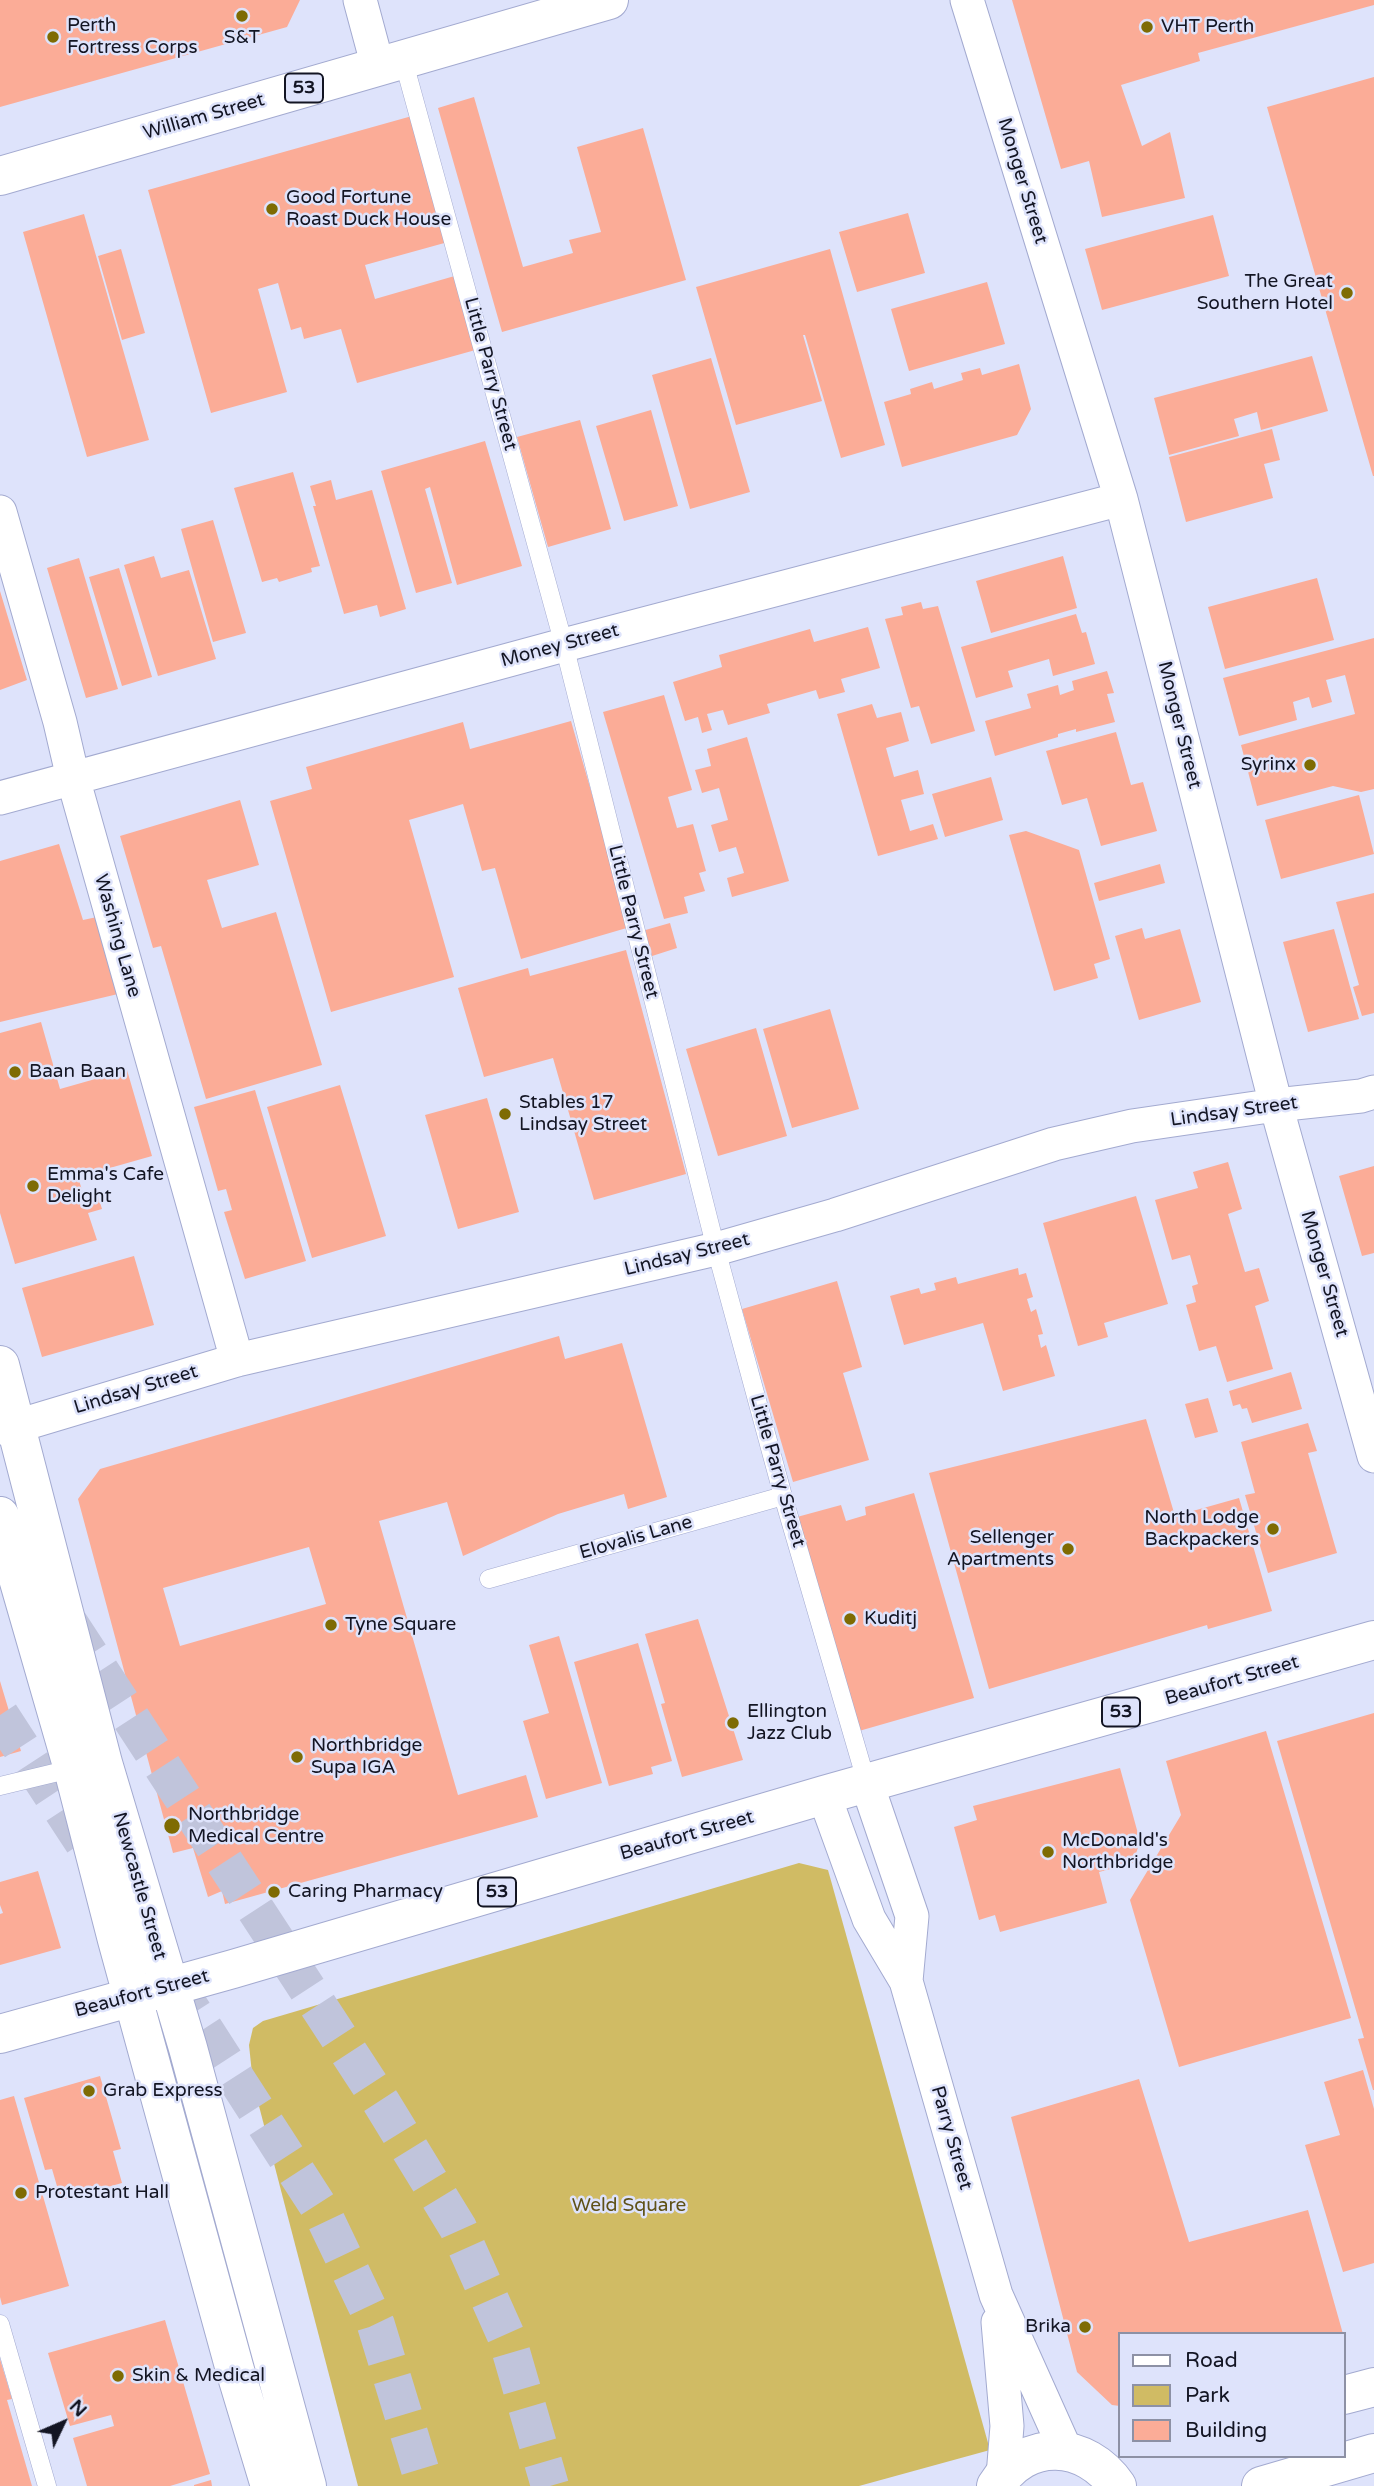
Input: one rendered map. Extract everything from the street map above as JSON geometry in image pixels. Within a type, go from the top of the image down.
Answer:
[{"type":"main road","name":"William Street","points":[[0,176],[609,0]]},
{"type":"main road","name":"Newcastle Street","points":[[0,1365],[9,1427],[88,1766],[151,1992],[235,2370],[270,2486]]},
{"type":"main road","name":"Newcastle Street","points":[[0,1516],[88,1766]]},
{"type":"main road","name":"Beaufort Street","points":[[0,2034],[824,1795],[1374,1640]]},
{"type":"main road","name":"Newcastle Street","points":[[151,1992],[188,2048],[307,2486]]},
{"type":"main road","points":[[1346,2394],[1374,2387]]},
{"type":"main road","points":[[996,2483],[1020,2460],[1042,2451],[1092,2453],[1117,2486]]},
{"type":"main road","points":[[1261,2486],[1374,2453]]},
{"type":"street","points":[[360,0],[390,63]]},
{"type":"street","name":"Monger Street","points":[[967,0],[1121,499],[1276,1105],[1374,1456]]},
{"type":"street","name":"Money Street","points":[[0,798],[564,645],[1121,499]]},
{"type":"street","name":"Washing Lane","points":[[0,512],[237,1360]]},
{"type":"street","name":"Lindsay Street","points":[[9,1427],[237,1360],[716,1249],[835,1215],[1054,1144],[1132,1126],[1276,1105],[1361,1096],[1374,1091]]},
{"type":"street","name":"Parry Street","points":[[867,1784],[912,1916],[906,1981]]},
{"type":"street","name":"Parry Street","points":[[824,1795],[869,1919],[906,1981],[996,2295],[1007,2426],[996,2483]]},
{"type":"street","name":"Parry Street","points":[[996,2295],[1092,2453]]},
{"type":"lane","name":"Little Parry Street","points":[[390,63],[564,645],[716,1249],[783,1496],[867,1784]]},
{"type":"lane","name":"Elovalis Lane","points":[[489,1579],[783,1496]]},
{"type":"lane","points":[[0,1786],[88,1766]]},
{"type":"lane","points":[[0,2324],[47,2486]]},
{"type":"green space","name":"Weld Square","points":[[799,1863],[828,1870],[990,2450],[859,2486],[358,2486],[253,2083],[249,2045],[253,2028],[263,2021]]},
{"type":"building","points":[[0,0],[300,0],[287,27],[0,107]]},
{"type":"building","points":[[1012,0],[1374,0],[1374,5],[1198,53],[1200,61],[1121,85],[1142,146],[1170,132],[1185,198],[1102,217],[1089,161],[1061,169]]},
{"type":"building","name":"The Great Southern Hotel","points":[[1374,77],[1374,476],[1373,476],[1267,107]]},
{"type":"building","points":[[474,97],[523,267],[573,253],[569,240],[601,232],[577,147],[643,128],[686,280],[502,332],[438,108]]},
{"type":"building","points":[[412,116],[448,242],[365,265],[375,299],[458,275],[479,349],[357,383],[341,329],[304,339],[301,327],[291,330],[278,283],[258,289],[287,392],[211,413],[148,190]]},
{"type":"building","points":[[908,213],[925,273],[857,292],[839,232]]},
{"type":"building","points":[[84,214],[149,440],[87,457],[23,232]]},
{"type":"building","points":[[1213,215],[1229,276],[1102,310],[1085,249]]},
{"type":"building","points":[[121,249],[145,333],[122,340],[98,256]]},
{"type":"building","points":[[830,249],[885,445],[841,458],[805,335],[822,401],[736,425],[696,287]]},
{"type":"building","points":[[987,282],[1005,344],[909,371],[891,309]]},
{"type":"building","points":[[1312,356],[1328,411],[1261,430],[1257,412],[1234,419],[1239,436],[1169,455],[1154,398]]},
{"type":"building","points":[[711,358],[750,492],[690,509],[652,375]]},
{"type":"building","points":[[1019,364],[1031,409],[1017,435],[902,467],[884,402],[911,394],[910,389],[932,382],[934,389],[963,380],[961,373],[980,368],[982,375]]},
{"type":"building","points":[[651,410],[678,506],[624,521],[596,426]]},
{"type":"building","points":[[580,420],[611,529],[548,547],[517,437]]},
{"type":"building","points":[[1272,429],[1280,460],[1264,464],[1273,498],[1186,522],[1169,457]]},
{"type":"building","points":[[485,441],[522,566],[457,585],[430,487],[425,489],[452,583],[416,593],[381,471]]},
{"type":"building","points":[[293,472],[320,566],[311,568],[312,572],[279,582],[277,578],[262,582],[234,488]]},
{"type":"building","points":[[331,480],[336,500],[372,490],[406,609],[380,617],[377,605],[344,614],[313,506],[316,506],[310,486]]},
{"type":"building","points":[[213,520],[246,633],[213,642],[181,529]]},
{"type":"building","points":[[154,556],[161,578],[189,570],[216,659],[158,676],[124,565]]},
{"type":"building","points":[[1063,556],[1077,608],[991,633],[976,581]]},
{"type":"building","points":[[79,558],[118,689],[86,698],[47,568]]},
{"type":"building","points":[[119,568],[152,677],[122,686],[89,577]]},
{"type":"building","points":[[1317,578],[1334,640],[1225,669],[1208,607]]},
{"type":"building","points":[[0,591],[27,680],[0,690]]},
{"type":"building","points":[[921,602],[923,609],[938,606],[975,731],[931,744],[919,706],[911,708],[885,619],[903,615],[901,607]]},
{"type":"building","points":[[1076,614],[1082,633],[1086,632],[1095,664],[1053,676],[1049,659],[1008,671],[1013,687],[976,698],[961,647]]},
{"type":"building","points":[[868,627],[880,668],[841,679],[845,692],[819,699],[816,690],[767,704],[770,713],[728,725],[723,710],[707,714],[712,730],[702,733],[698,717],[685,721],[673,682],[722,667],[719,655],[810,629],[814,642]]},
{"type":"building","points":[[1374,638],[1374,789],[1361,792],[1333,786],[1257,806],[1241,745],[1355,714],[1345,675],[1326,680],[1332,702],[1312,708],[1309,697],[1293,702],[1297,720],[1239,736],[1223,678]]},
{"type":"building","points":[[1107,671],[1114,693],[1107,694],[1115,722],[1058,734],[1058,737],[995,756],[985,721],[1031,708],[1027,694],[1058,685],[1060,695],[1074,690],[1072,681]]},
{"type":"building","points":[[664,695],[692,790],[668,797],[677,828],[693,824],[706,871],[699,873],[705,891],[684,897],[688,913],[664,919],[603,712]]},
{"type":"building","points":[[872,704],[877,718],[901,712],[909,741],[886,748],[894,777],[918,770],[924,794],[901,800],[910,831],[933,824],[938,839],[878,856],[837,714]]},
{"type":"building","points":[[571,721],[630,927],[521,959],[495,868],[482,871],[463,804],[409,820],[454,977],[331,1012],[270,801],[312,789],[306,767],[463,722],[470,749]]},
{"type":"building","points":[[1116,732],[1131,785],[1143,782],[1157,831],[1101,846],[1087,798],[1062,805],[1046,751]]},
{"type":"building","points":[[747,737],[789,881],[732,897],[727,878],[744,873],[736,847],[719,852],[711,825],[728,820],[719,788],[702,793],[695,770],[711,766],[707,749]]},
{"type":"building","points":[[991,777],[1003,820],[945,837],[932,794]]},
{"type":"building","points":[[1359,795],[1374,854],[1281,879],[1265,820]]},
{"type":"building","points":[[240,800],[259,865],[207,880],[222,928],[276,912],[322,1065],[206,1099],[161,946],[153,948],[120,836]]},
{"type":"building","points":[[1026,831],[1079,850],[1110,959],[1094,964],[1098,978],[1054,991],[1009,835]]},
{"type":"building","points":[[59,844],[83,920],[97,917],[118,994],[0,1022],[0,861]]},
{"type":"building","points":[[1160,864],[1165,883],[1099,901],[1094,883]]},
{"type":"building","points":[[1374,893],[1374,1013],[1362,1016],[1353,987],[1359,985],[1336,902]]},
{"type":"building","points":[[670,923],[677,948],[649,957],[642,931]]},
{"type":"building","points":[[1142,928],[1145,939],[1180,929],[1201,1002],[1139,1020],[1115,936]]},
{"type":"building","points":[[1334,929],[1359,1019],[1308,1032],[1283,942]]},
{"type":"building","points":[[626,950],[686,1174],[594,1200],[553,1058],[484,1077],[458,988],[528,968],[530,976]]},
{"type":"building","points":[[830,1009],[859,1109],[792,1128],[763,1029]]},
{"type":"building","points":[[41,1022],[60,1089],[127,1070],[152,1156],[78,1177],[85,1200],[98,1196],[102,1209],[88,1213],[97,1240],[15,1264],[0,1213],[0,1033]]},
{"type":"building","points":[[756,1028],[787,1136],[718,1156],[686,1049]]},
{"type":"building","points":[[340,1085],[386,1236],[312,1258],[267,1107]]},
{"type":"building","points":[[255,1090],[306,1261],[245,1279],[224,1212],[232,1210],[226,1189],[218,1191],[194,1107]]},
{"type":"building","points":[[487,1098],[519,1212],[458,1229],[425,1115]]},
{"type":"building","points":[[1228,1162],[1242,1209],[1228,1214],[1245,1272],[1259,1268],[1269,1301],[1255,1306],[1273,1369],[1227,1382],[1216,1346],[1199,1351],[1186,1305],[1196,1302],[1192,1286],[1198,1284],[1190,1255],[1172,1260],[1155,1200],[1198,1188],[1193,1172]]},
{"type":"building","points":[[1374,1166],[1374,1253],[1362,1256],[1339,1176]]},
{"type":"building","points":[[1136,1196],[1168,1304],[1104,1323],[1108,1337],[1078,1346],[1043,1223]]},
{"type":"building","points":[[134,1256],[154,1325],[42,1357],[22,1288]]},
{"type":"building","points":[[1018,1268],[1019,1275],[1026,1273],[1033,1297],[1027,1299],[1031,1312],[1036,1309],[1043,1334],[1038,1335],[1041,1348],[1046,1345],[1055,1376],[1003,1391],[983,1323],[904,1345],[890,1296],[919,1288],[921,1294],[936,1290],[934,1283],[956,1277],[958,1284]]},
{"type":"building","points":[[837,1281],[862,1367],[843,1373],[869,1460],[793,1482],[742,1309]]},
{"type":"building","name":"Tyne Square","points":[[559,1336],[565,1359],[622,1343],[667,1497],[628,1509],[624,1494],[558,1514],[463,1556],[447,1502],[379,1521],[458,1795],[526,1775],[538,1817],[225,1904],[222,1891],[208,1897],[193,1848],[173,1853],[78,1499],[100,1469]],"holes":[[[309,1547],[326,1604],[180,1646],[163,1588]]]},
{"type":"building","points":[[1291,1372],[1302,1409],[1252,1423],[1247,1408],[1242,1409],[1240,1404],[1233,1406],[1229,1391]]},
{"type":"building","points":[[1208,1398],[1218,1432],[1195,1438],[1185,1404]]},
{"type":"building","name":"Sellenger Apartments","points":[[1146,1419],[1175,1516],[1239,1498],[1272,1611],[1208,1629],[1207,1625],[989,1689],[929,1473]]},
{"type":"building","points":[[1308,1423],[1317,1451],[1308,1453],[1337,1553],[1268,1573],[1245,1495],[1255,1493],[1241,1442]]},
{"type":"building","points":[[914,1493],[974,1698],[859,1731],[797,1517],[841,1505],[846,1521],[866,1515],[865,1507]]},
{"type":"building","points":[[698,1619],[743,1760],[682,1777],[645,1634]]},
{"type":"building","points":[[559,1636],[602,1783],[546,1799],[523,1721],[549,1713],[529,1645]]},
{"type":"building","points":[[638,1643],[672,1761],[651,1767],[653,1774],[609,1786],[574,1662]]},
{"type":"building","points":[[0,1681],[21,1751],[0,1757]]},
{"type":"building","points":[[1374,1713],[1373,2090],[1358,2039],[1364,2038],[1277,1741]]},
{"type":"building","points":[[1266,1731],[1351,2018],[1179,2067],[1130,1900],[1181,1815],[1166,1761]]},
{"type":"building","name":"McDonald's Northbridge","points":[[1120,1768],[1140,1841],[1133,1863],[1099,1872],[1107,1903],[1000,1932],[995,1915],[979,1920],[954,1827],[977,1820],[973,1806]]},
{"type":"building","points":[[38,1871],[61,1948],[0,1965],[0,1914],[3,1913],[0,1905],[0,1882]]},
{"type":"building","points":[[1363,2070],[1374,2109],[1374,2263],[1343,2272],[1305,2145],[1340,2135],[1324,2082]]},
{"type":"building","points":[[100,2076],[121,2149],[113,2151],[122,2183],[61,2200],[52,2169],[45,2170],[24,2098]]},
{"type":"building","points":[[1139,2079],[1189,2242],[1308,2210],[1342,2332],[1118,2332],[1118,2406],[1112,2405],[1077,2372],[1011,2117]]},
{"type":"building","name":"Protestant Hall","points":[[14,2096],[69,2286],[2,2305],[0,2100]]},
{"type":"building","points":[[165,2320],[210,2474],[170,2486],[87,2486],[73,2438],[114,2426],[111,2415],[70,2426],[48,2353]]},
{"type":"building","points":[[0,2359],[12,2399],[7,2400],[32,2486],[0,2486]]},
{"type":"building","points":[[211,2480],[212,2486],[194,2486],[194,2485]]},
{"type":"tunnel","points":[[69,1623],[381,2102],[458,2228],[507,2338],[550,2486]]},
{"type":"tunnel","points":[[0,1715],[93,1857]]},
{"type":"tunnel","points":[[173,1981],[322,2212],[376,2325],[425,2486]]},
{"type":"place","name":"S&T","points":[[242,16]]},
{"type":"place","name":"VHT Perth","points":[[1147,27]]},
{"type":"place","name":"Perth Fortress Corps","points":[[53,37]]},
{"type":"place","name":"Good Fortune Roast Duck House","points":[[272,209]]},
{"type":"place","name":"The Great Southern Hotel","points":[[1347,293]]},
{"type":"place","name":"Syrinx","points":[[1310,765]]},
{"type":"place","name":"Baan Baan","points":[[15,1072]]},
{"type":"place","name":"Stables 17 Lindsay Street","points":[[505,1114]]},
{"type":"place","name":"Emma's Cafe Delight","points":[[33,1186]]},
{"type":"place","name":"North Lodge Backpackers","points":[[1273,1529]]},
{"type":"place","name":"Sellenger Apartments","points":[[1068,1549]]},
{"type":"place","name":"Kuditj","points":[[850,1619]]},
{"type":"place","name":"Tyne Square","points":[[331,1625]]},
{"type":"place","name":"Ellington Jazz Club","points":[[733,1723]]},
{"type":"place","name":"Northbridge Supa IGA","points":[[297,1757]]},
{"type":"place","name":"Northbridge Medical Centre","points":[[172,1826]]},
{"type":"place","name":"McDonald's Northbridge","points":[[1048,1852]]},
{"type":"place","name":"Caring Pharmacy","points":[[274,1892]]},
{"type":"place","name":"Grab Express","points":[[89,2091]]},
{"type":"place","name":"Protestant Hall","points":[[21,2193]]},
{"type":"place","name":"Brika","points":[[1085,2327]]},
{"type":"place","name":"Skin & Medical","points":[[118,2376]]}]
